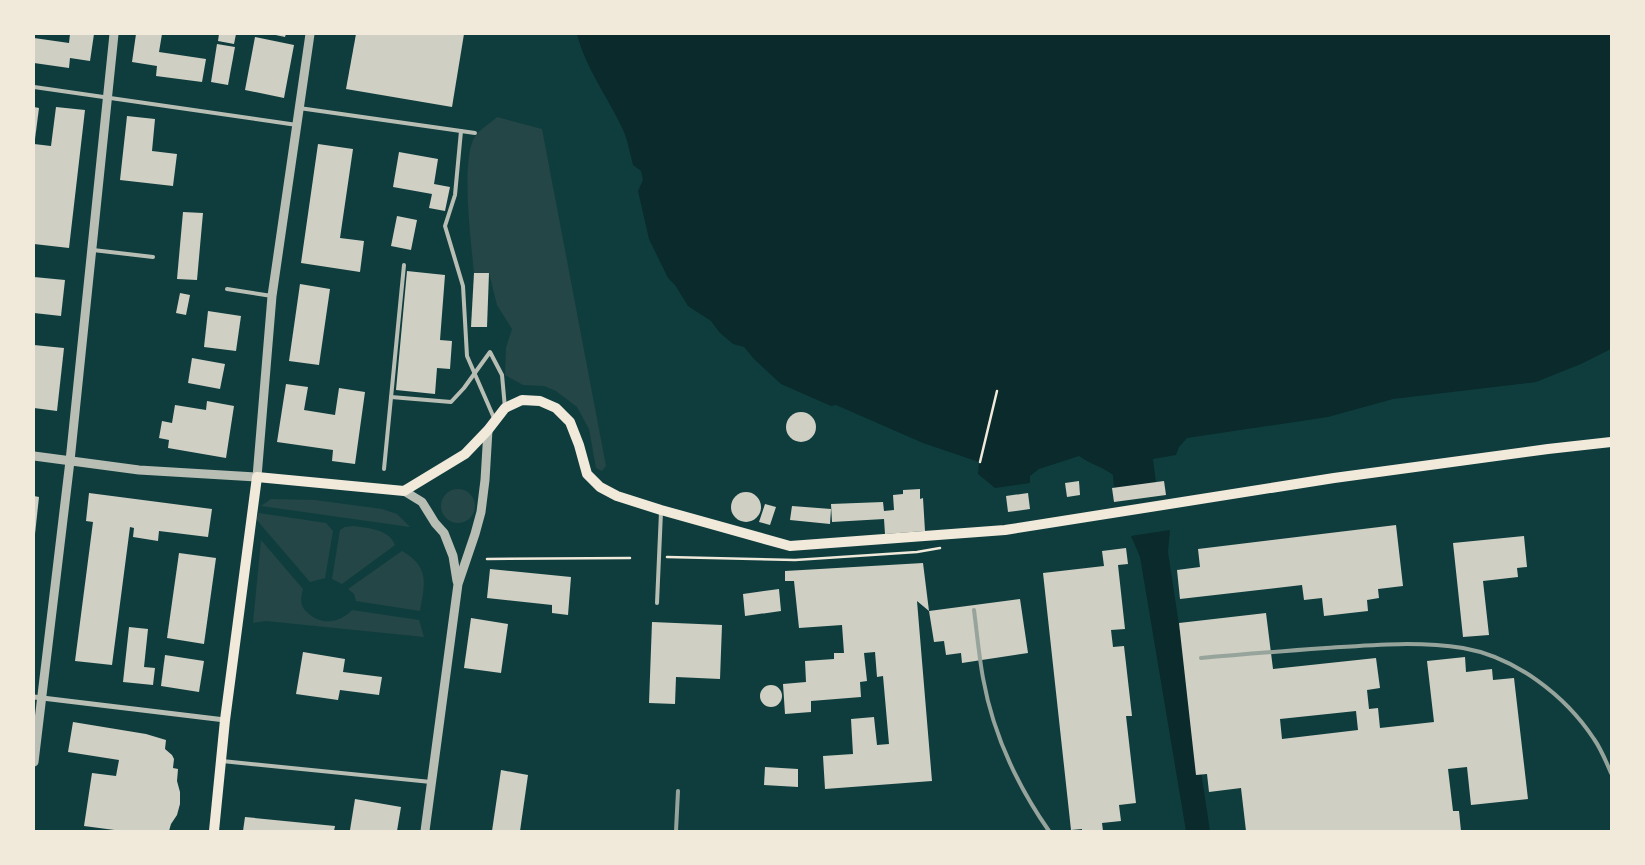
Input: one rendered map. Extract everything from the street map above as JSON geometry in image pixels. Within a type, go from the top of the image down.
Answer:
[{"type":"main road","points":[[214,831],[225,720],[257,477],[404,491],[465,454],[488,430],[505,408],[522,400],[540,401],[556,408],[570,422],[579,444],[587,474],[600,487],[617,496],[662,510],[790,546],[1005,530],[1334,478],[1611,442]]},
{"type":"street","points":[[34,762],[38,698],[70,461],[114,34]]},
{"type":"street","points":[[34,456],[139,470],[257,477],[272,296],[310,34]]},
{"type":"street","points":[[425,831],[458,584],[481,512],[488,430]]},
{"type":"street","points":[[404,491],[422,502],[435,523],[444,533],[453,556],[458,584]]},
{"type":"street","points":[[38,698],[225,720]]},
{"type":"lane","points":[[34,87],[296,125]]},
{"type":"lane","points":[[299,108],[475,133]]},
{"type":"lane","points":[[461,131],[455,195],[445,226],[463,286],[467,356],[495,420]]},
{"type":"lane","points":[[93,250],[152,257]]},
{"type":"lane","points":[[384,469],[404,265]]},
{"type":"lane","points":[[227,289],[272,296]]},
{"type":"lane","points":[[391,397],[451,402],[475,374],[490,352],[502,375],[505,408]]},
{"type":"lane","points":[[657,603],[662,510]]},
{"type":"lane","points":[[221,761],[431,782]]},
{"type":"path","points":[[980,462],[997,391]]},
{"type":"path","points":[[487,559],[630,558]]},
{"type":"shaded area","points":[[577,34],[1611,34],[1611,349],[1581,364],[1536,382],[1393,399],[1328,417],[1187,438],[1179,447],[1176,455],[1153,459],[1156,483],[1114,488],[1113,475],[1079,456],[1039,469],[1030,476],[1030,483],[995,488],[978,474],[979,462],[923,443],[836,405],[831,406],[781,384],[744,347],[733,344],[720,333],[711,321],[688,306],[675,285],[668,278],[649,239],[638,191],[643,180],[641,171],[633,165],[624,132],[586,60]]},
{"type":"shaded area","points":[[497,117],[542,129],[606,466],[602,471],[596,468],[589,429],[577,407],[556,391],[544,386],[523,385],[505,375],[506,348],[512,329],[497,305],[489,273],[474,273],[467,184],[470,150],[476,135]]},
{"type":"shaded area","points":[[458,489],[470,494],[475,506],[470,518],[458,523],[446,518],[441,506],[446,494]]},
{"type":"shaded area","points":[[271,499],[315,500],[382,509],[397,514],[410,527],[261,506]]},
{"type":"shaded area","points":[[259,513],[326,523],[333,531],[325,578],[310,582],[256,519]]},
{"type":"shaded area","points":[[353,526],[383,532],[395,545],[342,584],[332,579],[340,530]]},
{"type":"shaded area","points":[[1170,530],[1168,552],[1210,831],[1186,831],[1140,557],[1131,536]]},
{"type":"shaded area","points":[[261,540],[303,589],[302,606],[314,618],[326,621],[337,620],[352,610],[419,620],[424,637],[266,621],[253,623]]},
{"type":"shaded area","points":[[402,551],[417,563],[421,570],[424,584],[420,611],[356,601],[354,594],[348,589]]},
{"type":"building","points":[[70,34],[94,34],[90,61],[70,58],[69,68],[34,63],[34,38],[69,43]]},
{"type":"building","points":[[136,34],[162,34],[159,52],[206,59],[202,82],[156,76],[157,66],[132,62]]},
{"type":"building","points":[[219,34],[236,34],[234,44],[218,41]]},
{"type":"building","points":[[271,34],[286,34],[285,37]]},
{"type":"building","points":[[356,34],[464,34],[452,107],[346,89]]},
{"type":"building","points":[[255,37],[294,45],[284,98],[245,90]]},
{"type":"building","points":[[217,44],[235,47],[228,85],[211,82]]},
{"type":"building","points":[[34,107],[39,108],[35,139],[34,139]]},
{"type":"building","points":[[56,107],[85,110],[69,248],[34,244],[34,144],[51,146]]},
{"type":"building","points":[[127,116],[155,119],[152,151],[177,154],[173,186],[120,180]]},
{"type":"building","points":[[318,144],[353,149],[340,238],[364,241],[360,272],[301,263]]},
{"type":"building","points":[[399,152],[438,159],[434,184],[450,187],[445,211],[429,208],[432,194],[393,187]]},
{"type":"building","points":[[183,212],[203,213],[197,280],[177,279]]},
{"type":"building","points":[[397,216],[417,220],[411,250],[391,246]]},
{"type":"building","points":[[407,271],[445,275],[440,340],[452,341],[450,369],[437,368],[435,394],[396,390]]},
{"type":"building","points":[[474,273],[489,273],[487,327],[471,327]]},
{"type":"building","points":[[34,277],[65,280],[61,316],[34,313]]},
{"type":"building","points":[[300,284],[330,289],[319,365],[289,361]]},
{"type":"building","points":[[180,293],[190,295],[186,315],[176,313]]},
{"type":"building","points":[[208,311],[241,316],[236,351],[204,347]]},
{"type":"building","points":[[34,345],[64,348],[57,411],[34,408]]},
{"type":"building","points":[[192,358],[225,364],[220,389],[188,383]]},
{"type":"building","points":[[286,384],[308,387],[304,410],[335,415],[339,388],[365,392],[355,464],[332,461],[333,450],[277,442]]},
{"type":"building","points":[[207,401],[234,406],[226,458],[168,448],[169,440],[159,438],[162,421],[172,423],[175,405],[206,410]]},
{"type":"building","points":[[801,412],[807,413],[815,421],[815,433],[807,441],[801,442],[795,441],[787,433],[786,427],[787,421],[795,413]]},
{"type":"building","points":[[1079,481],[1080,495],[1067,497],[1065,483]]},
{"type":"building","points":[[1164,481],[1166,495],[1114,502],[1112,488]]},
{"type":"building","points":[[920,489],[920,499],[923,498],[925,531],[885,534],[884,519],[832,522],[831,504],[883,502],[884,511],[894,510],[893,495],[903,494],[903,490]]},
{"type":"building","points":[[746,492],[756,497],[761,507],[756,517],[746,522],[736,517],[731,507],[736,497]]},
{"type":"building","points":[[89,493],[212,509],[208,537],[159,531],[158,541],[133,537],[134,528],[130,527],[112,665],[75,661],[93,522],[86,521]]},
{"type":"building","points":[[1028,493],[1030,509],[1008,512],[1006,496]]},
{"type":"building","points":[[34,496],[39,497],[35,534],[34,534]]},
{"type":"building","points":[[765,504],[776,507],[770,525],[759,522]]},
{"type":"building","points":[[792,506],[831,509],[830,524],[790,520]]},
{"type":"building","points":[[1396,525],[1403,586],[1378,589],[1379,598],[1367,600],[1368,611],[1324,616],[1322,598],[1304,600],[1302,585],[1180,599],[1177,570],[1200,567],[1198,549]]},
{"type":"building","points":[[1524,536],[1527,567],[1517,568],[1518,577],[1483,581],[1489,635],[1463,637],[1453,543]]},
{"type":"building","points":[[1126,548],[1128,564],[1118,565],[1125,629],[1111,630],[1113,647],[1124,646],[1132,716],[1126,716],[1136,803],[1119,805],[1121,821],[1102,823],[1103,831],[1071,830],[1043,573],[1104,566],[1102,551]]},
{"type":"building","points":[[179,553],[216,558],[204,644],[167,638]]},
{"type":"building","points":[[923,563],[929,611],[917,601],[932,781],[825,789],[823,756],[853,754],[851,719],[874,717],[877,745],[889,744],[883,676],[877,677],[875,652],[864,653],[867,681],[860,682],[861,697],[811,701],[811,712],[785,714],[783,684],[806,682],[805,661],[834,659],[834,653],[844,653],[842,625],[799,628],[794,581],[785,581],[785,571]]},
{"type":"building","points":[[490,569],[571,577],[568,615],[552,613],[552,605],[487,598]]},
{"type":"building","points":[[779,589],[781,611],[745,616],[743,594]]},
{"type":"building","points":[[1020,599],[1028,653],[962,663],[961,653],[946,655],[944,641],[934,642],[929,611]]},
{"type":"building","points":[[1266,613],[1273,669],[1376,658],[1380,688],[1367,690],[1369,709],[1378,708],[1380,728],[1434,722],[1427,661],[1465,657],[1466,672],[1492,669],[1493,680],[1514,678],[1528,799],[1471,805],[1467,767],[1448,769],[1453,811],[1459,811],[1461,831],[1246,831],[1241,788],[1209,792],[1207,774],[1196,775],[1179,623]],"holes":[[[1356,711],[1358,730],[1282,739],[1280,719]]]},
{"type":"building","points":[[471,618],[508,624],[501,673],[464,668]]},
{"type":"building","points":[[652,622],[722,625],[720,679],[676,677],[675,704],[649,703]]},
{"type":"building","points":[[129,627],[148,629],[144,667],[155,668],[153,685],[123,682]]},
{"type":"building","points":[[303,652],[345,659],[343,672],[382,677],[379,695],[340,690],[338,700],[296,694]]},
{"type":"building","points":[[165,655],[204,661],[199,692],[161,686]]},
{"type":"building","points":[[771,685],[781,692],[782,696],[775,706],[771,707],[761,700],[760,696],[767,686]]},
{"type":"building","points":[[73,722],[146,734],[166,740],[165,749],[174,759],[173,768],[178,769],[177,781],[180,792],[180,804],[177,815],[169,831],[122,831],[84,826],[92,773],[116,776],[119,760],[68,752]]},
{"type":"building","points":[[765,767],[798,769],[798,787],[764,785]]},
{"type":"building","points":[[501,770],[528,775],[520,831],[492,831]]},
{"type":"building","points":[[355,799],[401,807],[397,831],[350,830]]},
{"type":"building","points":[[245,817],[335,826],[334,831],[243,831]]},
{"type":"railway","points":[[974,610],[983,678],[993,719],[1017,777],[1037,814],[1049,831]]},
{"type":"railway","points":[[1201,658],[1394,644],[1446,646],[1482,653],[1520,669],[1554,693],[1569,707],[1594,739],[1611,773]]},
{"type":"railway","points":[[676,831],[678,791]]}]
